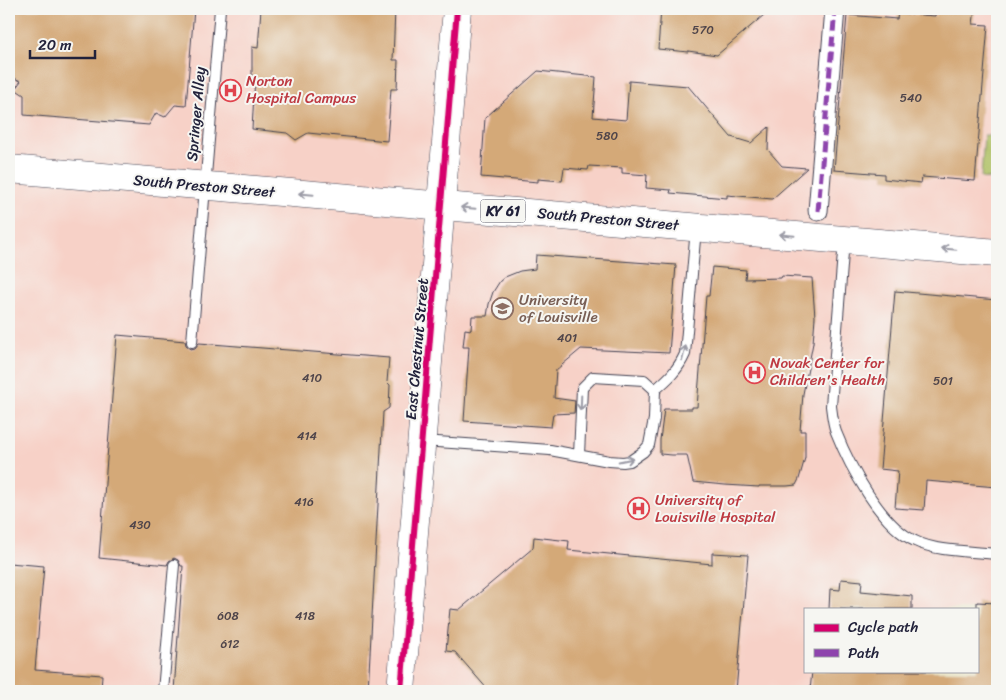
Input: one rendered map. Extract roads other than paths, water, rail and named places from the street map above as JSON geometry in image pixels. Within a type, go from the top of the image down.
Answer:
[{"type":"main road","name":"East Chestnut Street","points":[[401,691],[457,9]]},
{"type":"main road","name":"South Preston Street","points":[[9,169],[997,253]]},
{"type":"street","points":[[818,211],[835,9]]},
{"type":"lane","name":"Springer Alley","points":[[192,342],[220,9]]},
{"type":"lane","points":[[422,441],[550,450],[623,462],[630,461],[643,452],[649,445],[651,436],[654,419],[655,390],[670,378],[681,364],[685,354],[696,227]]},
{"type":"lane","points":[[844,240],[831,406],[835,430],[845,452],[871,500],[895,528],[915,541],[939,548],[997,554]]},
{"type":"lane","points":[[579,455],[582,388],[593,377],[644,380],[655,390]]},
{"type":"lane","points":[[163,691],[174,565]]},
{"type":"place","name":"Norton Hospital Campus","points":[[230,90]]},
{"type":"place","name":"University of Louisville","points":[[503,309]]},
{"type":"place","name":"Novak Center for Children's Health","points":[[754,372]]},
{"type":"place","name":"University of Louisville Hospital","points":[[639,509]]}]
